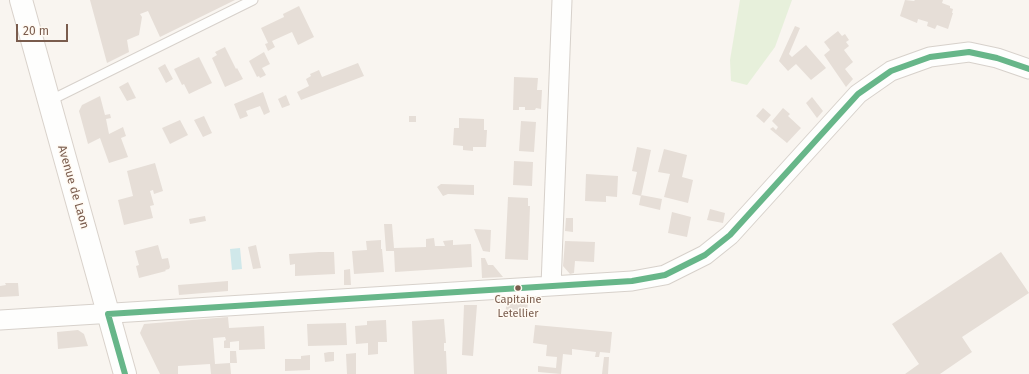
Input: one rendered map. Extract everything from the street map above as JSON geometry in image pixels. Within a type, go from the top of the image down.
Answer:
[{"type":"main road","name":"Avenue de Laon","points":[[21,0],[125,374]]},
{"type":"street","points":[[550,286],[562,0]]},
{"type":"street","points":[[0,320],[632,281],[665,275],[705,254],[730,235],[858,94],[891,71],[930,57],[969,52],[997,58],[1029,69]]},
{"type":"lane","points":[[49,101],[253,0]]},
{"type":"green space","points":[[740,0],[792,0],[775,47],[747,85],[731,81],[730,60]]},
{"type":"water","points":[[240,248],[242,269],[232,270],[230,249]]},
{"type":"building","points":[[90,0],[235,0],[160,37],[148,11],[140,14],[142,17],[139,35],[127,40],[129,52],[107,63]]},
{"type":"building","points":[[905,0],[943,0],[942,3],[953,9],[948,29],[937,25],[935,29],[927,26],[928,22],[918,19],[917,23],[900,16]]},
{"type":"building","points":[[299,6],[314,37],[298,45],[292,32],[272,41],[275,47],[268,51],[265,44],[268,43],[261,28],[284,17],[283,14]]},
{"type":"building","points":[[795,26],[800,28],[789,54],[792,57],[806,45],[826,68],[811,80],[796,64],[788,71],[779,61]]},
{"type":"building","points":[[838,31],[842,36],[845,34],[849,40],[846,42],[849,46],[844,50],[853,62],[845,69],[853,79],[846,87],[824,55],[830,50],[824,42]]},
{"type":"building","points":[[225,47],[243,79],[225,87],[212,58],[217,55],[215,52]]},
{"type":"building","points":[[264,52],[270,64],[262,68],[266,75],[260,78],[259,76],[257,77],[249,61]]},
{"type":"building","points":[[199,57],[212,83],[189,94],[184,84],[182,85],[174,69]]},
{"type":"building","points":[[358,63],[364,76],[301,100],[297,92],[309,86],[306,79],[311,76],[310,74],[319,70],[322,77]]},
{"type":"building","points":[[165,64],[173,79],[166,83],[158,68]]},
{"type":"building","points":[[514,77],[538,78],[537,90],[542,90],[541,109],[536,108],[535,110],[525,110],[525,107],[519,107],[519,110],[513,110]]},
{"type":"building","points":[[128,82],[136,98],[127,101],[119,87]]},
{"type":"building","points":[[263,92],[270,112],[264,115],[260,106],[246,111],[248,116],[240,119],[234,104]]},
{"type":"building","points":[[286,95],[290,105],[282,108],[278,99]]},
{"type":"building","points":[[100,96],[105,115],[110,114],[111,118],[106,119],[109,134],[123,127],[126,136],[121,138],[128,157],[109,163],[100,138],[88,144],[79,111],[82,105]]},
{"type":"building","points":[[812,97],[823,111],[817,118],[806,103]]},
{"type":"building","points":[[763,108],[771,115],[764,123],[756,116]]},
{"type":"building","points":[[783,108],[790,114],[788,116],[801,128],[787,143],[770,129],[773,127],[776,130],[778,127],[772,121]]},
{"type":"building","points":[[204,116],[212,133],[203,137],[194,120]]},
{"type":"building","points":[[409,116],[416,116],[416,122],[409,122]]},
{"type":"building","points":[[459,118],[484,119],[484,130],[487,130],[486,147],[473,147],[473,151],[463,150],[463,146],[453,145],[454,128],[459,128]]},
{"type":"building","points":[[180,120],[188,135],[170,144],[162,128]]},
{"type":"building","points":[[521,121],[536,122],[534,152],[519,151]]},
{"type":"building","points":[[637,147],[651,150],[641,196],[632,194],[637,172],[632,171]]},
{"type":"building","points":[[664,149],[687,155],[682,177],[693,180],[688,203],[664,197],[670,174],[658,172]]},
{"type":"building","points":[[514,161],[533,162],[532,186],[513,185]]},
{"type":"building","points":[[155,163],[163,191],[154,194],[153,190],[150,191],[154,205],[150,206],[153,218],[124,225],[118,200],[133,196],[127,171]]},
{"type":"building","points":[[586,174],[618,176],[617,197],[606,196],[606,202],[585,201]]},
{"type":"building","points":[[441,184],[474,185],[474,195],[448,194],[443,196],[437,187]]},
{"type":"building","points":[[641,195],[662,199],[660,210],[639,205]]},
{"type":"building","points":[[508,197],[528,198],[528,206],[530,206],[528,260],[505,259]]},
{"type":"building","points":[[710,209],[725,213],[723,223],[707,220]]},
{"type":"building","points":[[672,212],[691,217],[687,237],[668,233]]},
{"type":"building","points":[[205,216],[206,221],[190,224],[189,219]]},
{"type":"building","points":[[566,218],[573,218],[573,232],[565,231]]},
{"type":"building","points":[[384,224],[392,224],[394,248],[426,247],[426,239],[434,238],[435,246],[445,246],[443,241],[453,240],[453,245],[471,244],[472,267],[395,272],[394,251],[386,251]]},
{"type":"building","points":[[474,229],[491,230],[490,252],[483,251]]},
{"type":"building","points":[[381,240],[384,272],[354,274],[352,251],[367,250],[366,241]]},
{"type":"building","points":[[565,241],[595,242],[594,262],[575,261],[574,273],[570,274],[563,266]]},
{"type":"building","points":[[158,245],[162,259],[168,258],[169,269],[139,278],[136,266],[139,265],[135,251]]},
{"type":"building","points":[[256,245],[261,268],[253,269],[248,247]]},
{"type":"building","points":[[334,252],[335,274],[295,276],[295,264],[290,265],[289,254]]},
{"type":"building","points":[[1001,252],[1029,293],[962,337],[972,352],[940,374],[905,374],[919,364],[892,324]]},
{"type":"building","points":[[481,258],[485,258],[488,265],[493,265],[503,277],[482,278]]},
{"type":"building","points":[[350,269],[351,285],[344,285],[344,270]]},
{"type":"building","points":[[228,281],[228,291],[179,295],[178,285]]},
{"type":"building","points":[[5,283],[18,283],[19,296],[0,297],[0,286],[6,285]]},
{"type":"building","points":[[507,301],[528,302],[527,313],[505,314]]},
{"type":"building","points":[[464,305],[477,305],[473,356],[462,355]]},
{"type":"building","points":[[228,317],[229,328],[264,326],[265,349],[239,350],[239,341],[230,342],[230,348],[224,348],[224,341],[226,340],[225,337],[213,338],[215,364],[230,363],[231,374],[211,374],[210,364],[178,366],[178,374],[160,374],[140,333],[144,324]]},
{"type":"building","points":[[444,319],[446,343],[444,343],[444,351],[446,351],[447,374],[414,374],[412,321]]},
{"type":"building","points":[[386,320],[387,342],[378,342],[378,354],[368,355],[368,343],[356,344],[355,326],[367,325],[367,321]]},
{"type":"building","points":[[346,323],[347,345],[308,346],[307,324]]},
{"type":"building","points":[[535,325],[612,332],[610,353],[600,352],[599,357],[595,357],[596,352],[572,349],[572,355],[563,354],[561,374],[538,372],[538,366],[556,368],[557,357],[546,356],[547,345],[533,343]]},
{"type":"building","points":[[78,330],[84,334],[88,346],[58,349],[57,332]]},
{"type":"building","points":[[230,351],[236,351],[237,363],[230,363]]},
{"type":"building","points":[[334,352],[334,361],[325,362],[324,353]]},
{"type":"building","points":[[356,353],[356,374],[347,374],[346,354]]},
{"type":"building","points":[[310,355],[310,370],[285,371],[285,359],[301,359],[301,356]]},
{"type":"building","points":[[604,357],[609,357],[608,374],[602,374]]},
{"type":"transit line","points":[[108,314],[632,281],[665,275],[705,255],[730,235],[858,94],[891,71],[930,57],[969,52],[997,58],[1029,69]]},
{"type":"transit line","points":[[108,314],[125,374]]},
{"type":"place","name":"Capitaine Letellier","points":[[518,288]]}]
